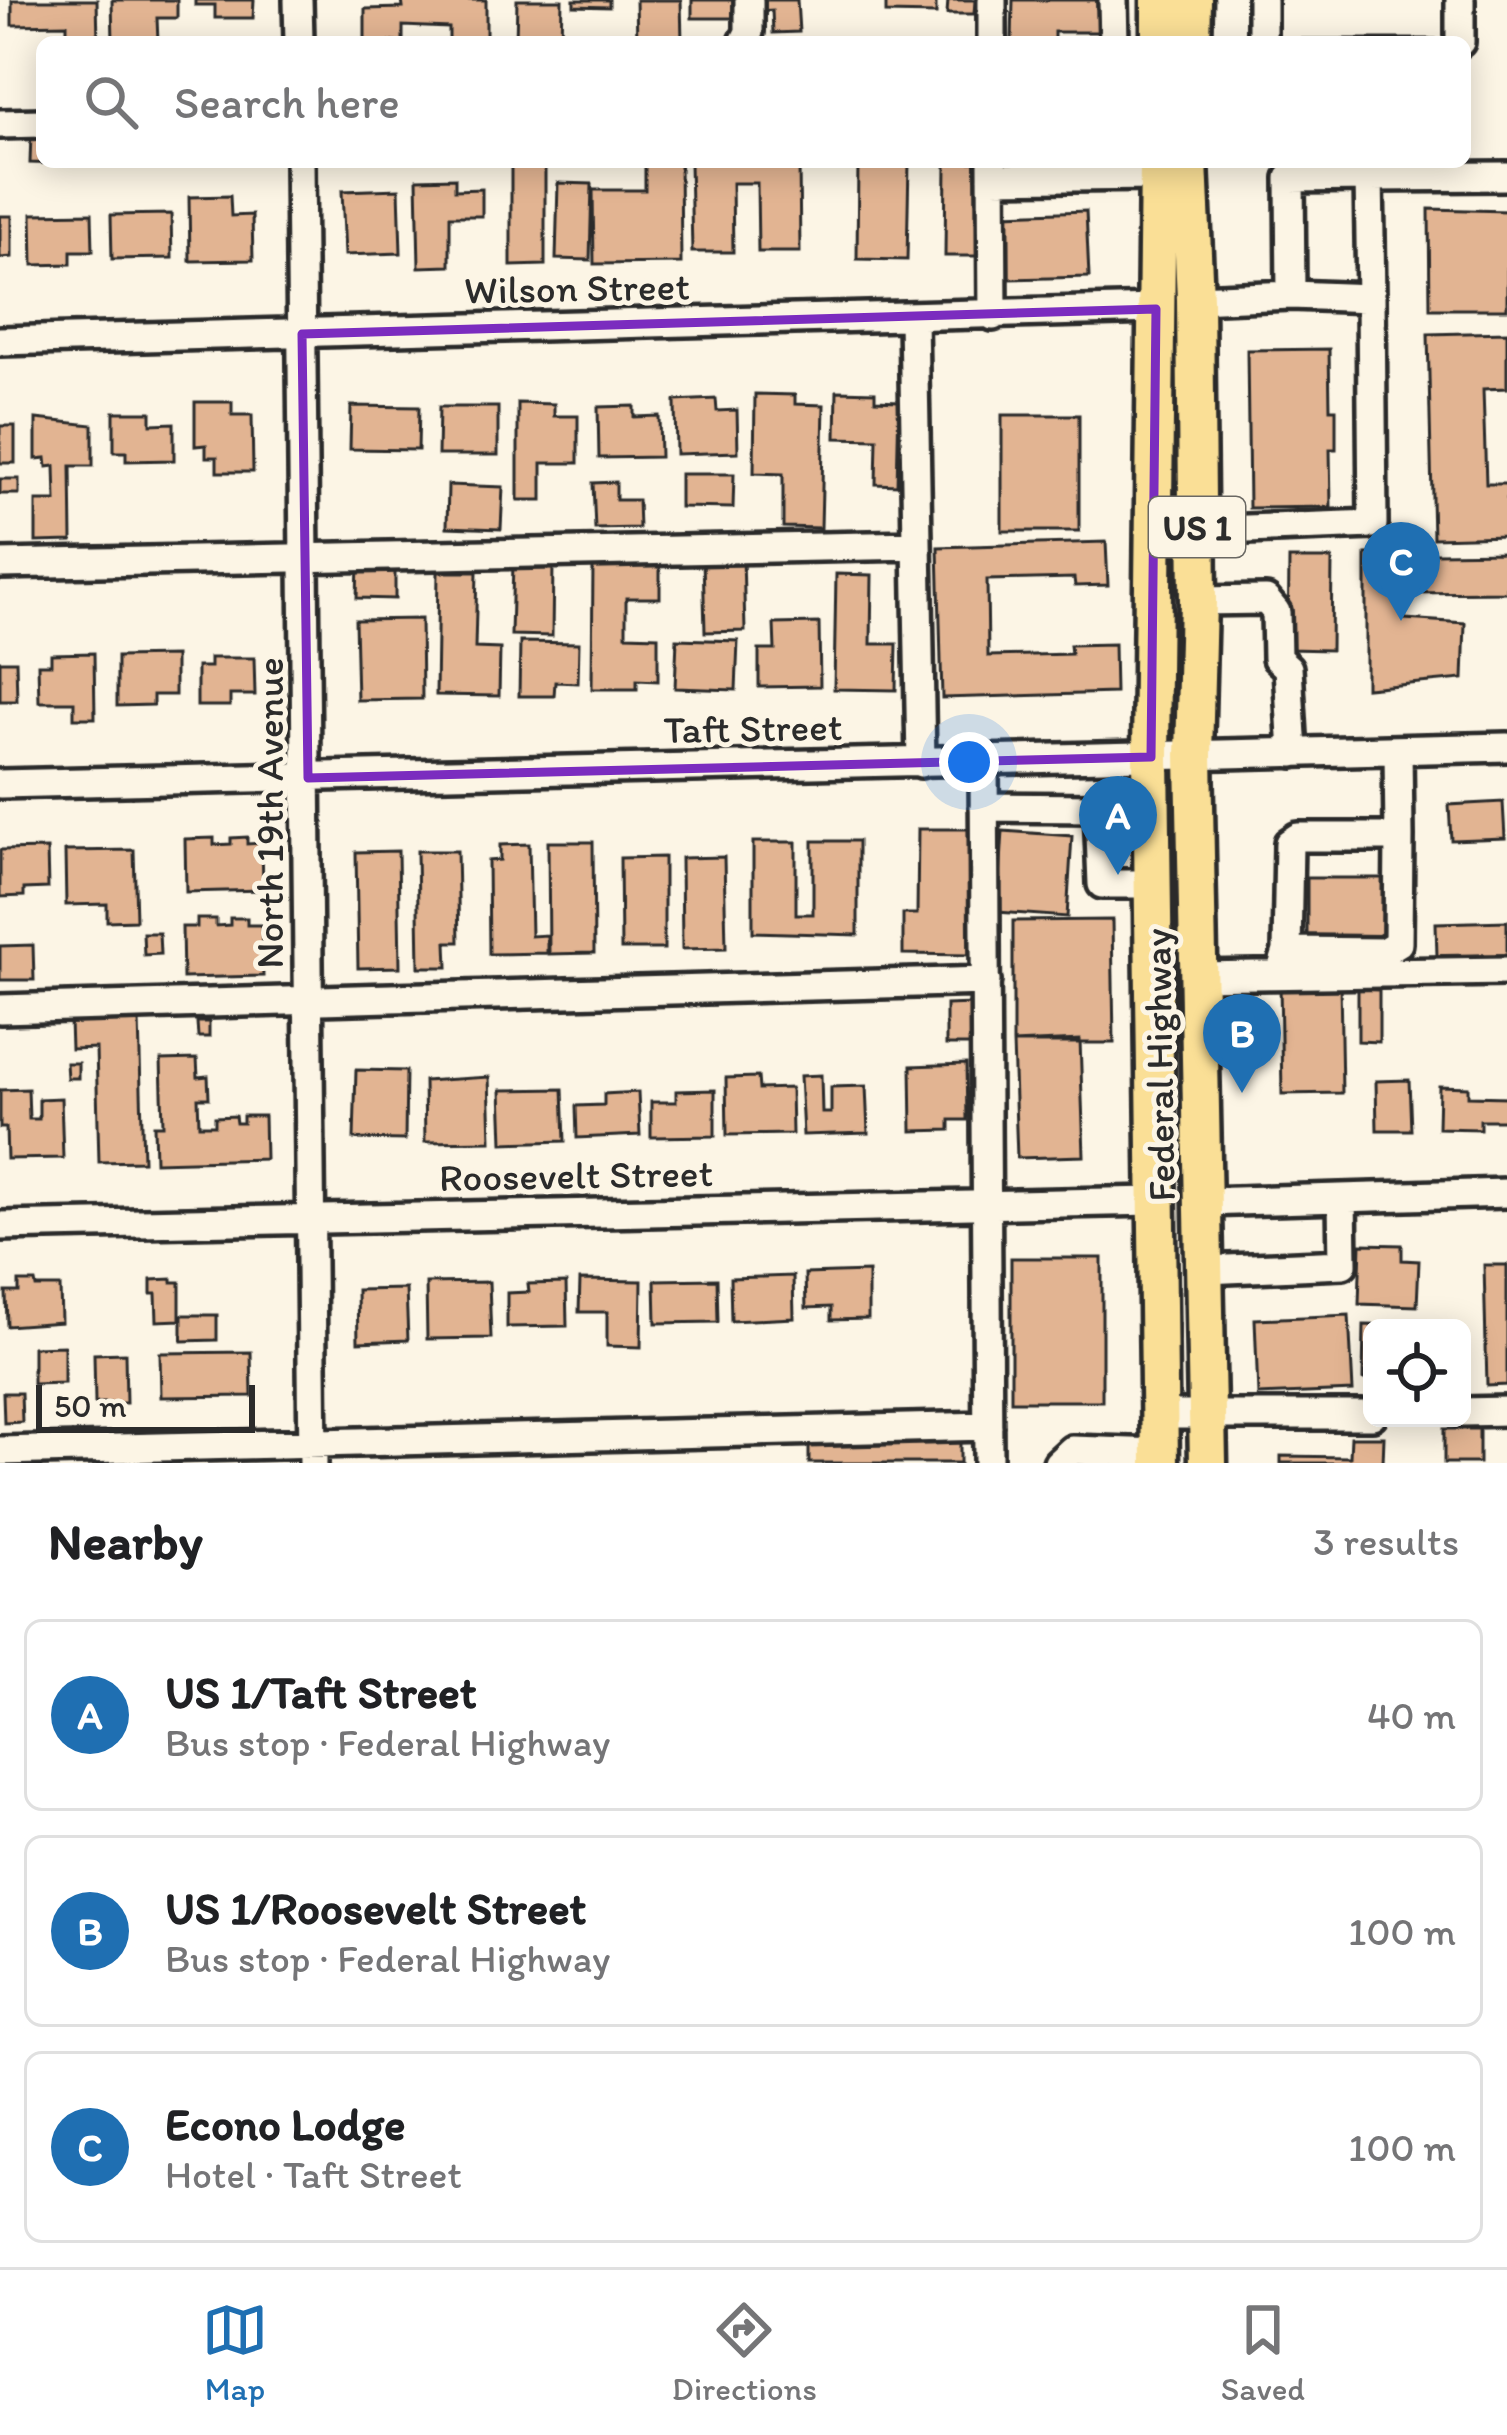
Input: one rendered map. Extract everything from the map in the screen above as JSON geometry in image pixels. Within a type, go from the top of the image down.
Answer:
[{"type":"main road","points":[[1160,0],[1160,36]]},
{"type":"main road","points":[[1192,0],[1192,36]]},
{"type":"main road","name":"Federal Highway","points":[[1168,168],[1196,299],[1194,755],[1208,1463]]},
{"type":"main road","name":"Federal Highway","points":[[1160,1458],[1151,757],[1156,309],[1168,168]]},
{"type":"street","points":[[298,0],[298,36]]},
{"type":"street","points":[[747,36],[749,0]]},
{"type":"street","points":[[992,0],[992,36]]},
{"type":"street","points":[[1112,0],[1114,36]]},
{"type":"street","points":[[1262,0],[1262,36]]},
{"type":"street","points":[[1460,0],[1460,36]]},
{"type":"street","points":[[0,124],[36,123]]},
{"type":"street","name":"North 19th Avenue","points":[[300,168],[313,1454]]},
{"type":"street","points":[[993,316],[992,170],[1109,168]]},
{"type":"street","points":[[1291,295],[1282,170],[1369,177],[1460,169],[1507,176]]},
{"type":"street","points":[[1197,531],[1373,524],[1369,177]]},
{"type":"street","points":[[1196,299],[1371,298]]},
{"type":"street","name":"Wilson Street","points":[[0,341],[1156,309]]},
{"type":"street","points":[[913,319],[921,764]]},
{"type":"street","points":[[0,564],[917,545]]},
{"type":"street","points":[[1198,601],[1266,600],[1276,612],[1277,658],[1288,668],[1293,753]]},
{"type":"street","name":"Taft Street","points":[[0,784],[1507,747]]},
{"type":"street","points":[[1199,976],[1383,952],[1398,943],[1398,750]]},
{"type":"street","points":[[1045,760],[1047,808]]},
{"type":"street","points":[[983,762],[988,1463]]},
{"type":"street","points":[[984,807],[1099,808],[1102,884],[1153,884]]},
{"type":"street","points":[[1284,963],[1289,843],[1298,837],[1399,837]]},
{"type":"street","points":[[1284,963],[1507,971]]},
{"type":"street","points":[[0,1009],[986,981]]},
{"type":"street","points":[[1204,1202],[1507,1193]]},
{"type":"street","points":[[1204,1270],[1343,1264],[1342,1198]]},
{"type":"street","name":"Roosevelt Street","points":[[0,1226],[1154,1202]]},
{"type":"street","points":[[1471,1412],[1507,1411]]},
{"type":"street","points":[[1159,1415],[1363,1415]]},
{"type":"street","points":[[0,1451],[313,1454],[988,1426]]},
{"type":"street","points":[[1058,1463],[1072,1450],[1160,1458]]},
{"type":"highlighted area","points":[[1156,309],[1151,757],[308,778],[302,334]]},
{"type":"building","points":[[12,0],[97,0],[98,36],[67,36],[67,24],[12,25]]},
{"type":"building","points":[[112,0],[177,0],[177,18],[157,18],[158,36],[113,36]]},
{"type":"building","points":[[195,0],[254,0],[253,18],[215,18],[215,5],[195,5]]},
{"type":"building","points":[[402,0],[486,0],[486,36],[449,36],[449,28],[403,26],[403,36],[365,36],[365,9],[403,8]]},
{"type":"building","points":[[517,0],[562,0],[561,36],[516,36]]},
{"type":"building","points":[[574,0],[609,0],[609,7],[574,6]]},
{"type":"building","points":[[636,0],[681,0],[682,36],[637,36]]},
{"type":"building","points":[[692,0],[738,0],[739,18],[692,18]]},
{"type":"building","points":[[757,0],[797,0],[799,32],[773,33],[772,10],[757,11]]},
{"type":"building","points":[[886,0],[936,0],[936,14],[886,13]]},
{"type":"building","points":[[948,0],[975,0],[974,14],[947,14]]},
{"type":"building","points":[[1013,0],[1104,0],[1104,32],[1012,36]]},
{"type":"building","points":[[31,134],[36,134],[36,163],[30,163]]},
{"type":"building","points":[[511,168],[545,168],[545,265],[511,266]]},
{"type":"building","points":[[645,168],[680,168],[681,263],[594,264],[593,190],[645,190]]},
{"type":"building","points":[[690,168],[799,168],[800,252],[758,252],[757,183],[732,183],[733,252],[692,252]]},
{"type":"building","points":[[858,168],[909,168],[907,260],[857,259]]},
{"type":"building","points":[[946,168],[980,168],[979,256],[945,256]]},
{"type":"building","points":[[455,178],[455,190],[482,189],[482,216],[450,216],[450,266],[419,267],[417,179]]},
{"type":"building","points":[[558,183],[592,184],[590,260],[556,259]]},
{"type":"building","points":[[399,189],[401,253],[345,255],[342,191]]},
{"type":"building","points":[[230,196],[231,216],[252,215],[253,260],[190,261],[189,197]]},
{"type":"building","points":[[1429,209],[1507,211],[1507,309],[1430,309]]},
{"type":"building","points":[[1086,211],[1089,277],[1008,279],[1005,214]]},
{"type":"building","points":[[92,213],[93,251],[71,251],[71,264],[33,265],[32,214]]},
{"type":"building","points":[[171,214],[172,258],[112,259],[111,215]]},
{"type":"building","points":[[0,216],[12,216],[12,257],[0,258]]},
{"type":"building","points":[[1507,332],[1507,388],[1483,389],[1486,484],[1507,484],[1507,536],[1433,538],[1428,334]]},
{"type":"building","points":[[1329,349],[1330,409],[1336,409],[1336,449],[1330,449],[1331,507],[1249,508],[1247,350]]},
{"type":"building","points":[[837,391],[875,392],[875,400],[899,401],[897,485],[876,484],[877,439],[836,438]]},
{"type":"building","points":[[755,394],[795,395],[795,404],[824,405],[821,528],[783,527],[783,474],[754,473]]},
{"type":"building","points":[[716,399],[717,411],[737,410],[738,452],[676,454],[675,401]]},
{"type":"building","points":[[195,402],[232,402],[232,415],[252,415],[253,472],[217,472],[217,457],[206,457],[206,445],[195,446]]},
{"type":"building","points":[[518,403],[554,404],[554,416],[578,416],[578,463],[542,463],[542,500],[518,500]]},
{"type":"building","points":[[351,406],[419,407],[418,450],[350,449]]},
{"type":"building","points":[[634,406],[634,417],[659,416],[660,457],[599,458],[598,407]]},
{"type":"building","points":[[439,407],[498,407],[498,455],[438,455]]},
{"type":"building","points":[[114,412],[151,412],[151,424],[174,423],[174,460],[126,461],[126,452],[114,452]]},
{"type":"building","points":[[1002,415],[1079,415],[1079,531],[1002,531]]},
{"type":"building","points":[[36,419],[93,425],[93,466],[71,466],[72,541],[36,542],[36,501],[56,501],[55,466],[47,467],[46,458],[36,459]]},
{"type":"building","points":[[0,426],[15,426],[15,463],[0,463]]},
{"type":"building","points":[[680,474],[734,474],[733,508],[680,507]]},
{"type":"building","points":[[0,479],[19,479],[19,494],[0,494]]},
{"type":"building","points":[[616,482],[616,500],[638,500],[639,528],[595,529],[593,483]]},
{"type":"building","points":[[448,485],[503,487],[501,529],[447,527]]},
{"type":"building","points":[[1106,542],[1108,585],[1075,586],[1074,578],[987,580],[988,656],[1071,654],[1070,645],[1114,644],[1115,693],[942,698],[938,547]]},
{"type":"building","points":[[1507,552],[1507,592],[1408,593],[1405,619],[1465,623],[1463,679],[1366,688],[1366,554]]},
{"type":"building","points":[[743,557],[745,631],[705,632],[703,559]]},
{"type":"building","points":[[1289,559],[1332,559],[1331,650],[1288,649]]},
{"type":"building","points":[[358,563],[395,563],[395,599],[357,598]]},
{"type":"building","points":[[513,563],[553,564],[552,636],[511,635]]},
{"type":"building","points":[[593,563],[660,563],[660,598],[626,598],[626,635],[658,636],[658,681],[637,680],[637,689],[592,689]]},
{"type":"building","points":[[438,572],[477,572],[475,648],[500,649],[499,696],[436,695]]},
{"type":"building","points":[[836,574],[872,575],[871,644],[897,644],[896,690],[834,689]]},
{"type":"building","points":[[421,619],[422,699],[357,700],[355,620]]},
{"type":"building","points":[[819,623],[820,686],[759,687],[759,650],[775,650],[774,624]]},
{"type":"building","points":[[677,639],[738,641],[736,690],[675,688]]},
{"type":"building","points":[[520,642],[579,643],[578,683],[555,682],[554,696],[519,696]]},
{"type":"building","points":[[94,653],[95,718],[74,718],[74,702],[39,702],[38,664],[51,664],[51,654]]},
{"type":"building","points":[[175,656],[175,695],[153,695],[153,705],[117,706],[117,657]]},
{"type":"building","points":[[210,658],[254,658],[255,695],[230,695],[230,706],[197,706],[197,667],[210,667]]},
{"type":"building","points":[[0,661],[16,661],[17,701],[0,701]]},
{"type":"building","points":[[1503,802],[1505,838],[1451,840],[1449,805]]},
{"type":"building","points":[[918,829],[972,829],[970,955],[903,954],[903,914],[917,914]]},
{"type":"building","points":[[1003,831],[1072,836],[1067,917],[998,912]]},
{"type":"building","points":[[247,837],[247,844],[262,843],[263,890],[186,892],[185,839],[214,838],[214,845]]},
{"type":"building","points":[[813,841],[858,841],[858,935],[753,932],[753,842],[796,842],[796,914],[813,914]]},
{"type":"building","points":[[548,842],[593,842],[594,953],[549,954]]},
{"type":"building","points":[[529,844],[531,936],[547,935],[547,953],[489,954],[488,861],[500,860],[500,845]]},
{"type":"building","points":[[47,849],[48,888],[0,897],[0,850]]},
{"type":"building","points":[[134,850],[136,920],[107,921],[107,904],[66,905],[65,851]]},
{"type":"building","points":[[398,851],[400,967],[358,968],[356,852]]},
{"type":"building","points":[[417,851],[457,851],[459,942],[447,942],[448,967],[419,967]]},
{"type":"building","points":[[664,857],[664,949],[621,949],[620,858]]},
{"type":"building","points":[[724,857],[726,948],[682,949],[681,858]]},
{"type":"building","points":[[1307,878],[1386,878],[1386,937],[1307,938]]},
{"type":"building","points":[[230,918],[247,918],[247,925],[261,925],[263,976],[183,978],[182,927],[197,927],[197,919],[230,925]]},
{"type":"building","points":[[1112,920],[1114,1043],[1013,1043],[1013,921]]},
{"type":"building","points":[[1507,921],[1507,955],[1437,956],[1436,923]]},
{"type":"building","points":[[143,933],[159,933],[160,954],[144,955]]},
{"type":"building","points":[[33,945],[34,980],[0,980],[0,946]]},
{"type":"building","points":[[1340,982],[1342,1093],[1282,1094],[1280,983]]},
{"type":"building","points":[[1358,989],[1379,990],[1379,1042],[1358,1041]]},
{"type":"building","points":[[973,1004],[974,1045],[946,1045],[946,1005]]},
{"type":"building","points":[[139,1020],[143,1161],[99,1162],[96,1048],[71,1049],[70,1021]]},
{"type":"building","points":[[197,1022],[209,1022],[209,1037],[198,1037]]},
{"type":"building","points":[[1080,1040],[1084,1156],[1017,1158],[1013,1043]]},
{"type":"building","points":[[197,1059],[198,1077],[208,1076],[209,1098],[198,1098],[199,1125],[215,1125],[215,1117],[235,1116],[236,1123],[243,1123],[243,1116],[264,1116],[265,1159],[155,1162],[154,1125],[163,1125],[161,1060]]},
{"type":"building","points":[[66,1063],[78,1063],[78,1078],[67,1078]]},
{"type":"building","points":[[966,1064],[967,1120],[950,1120],[950,1130],[912,1131],[911,1066]]},
{"type":"building","points":[[356,1070],[406,1071],[405,1140],[354,1139]]},
{"type":"building","points":[[821,1075],[822,1113],[831,1113],[831,1087],[866,1086],[868,1133],[803,1135],[800,1076]]},
{"type":"building","points":[[489,1077],[491,1141],[425,1142],[424,1081]]},
{"type":"building","points":[[758,1077],[759,1089],[791,1088],[792,1134],[727,1135],[726,1078]]},
{"type":"building","points":[[1409,1080],[1411,1130],[1377,1130],[1376,1081]]},
{"type":"building","points":[[1439,1086],[1468,1087],[1468,1096],[1507,1097],[1507,1120],[1480,1120],[1480,1129],[1438,1128]]},
{"type":"building","points":[[28,1089],[29,1119],[39,1119],[39,1099],[61,1098],[63,1158],[7,1159],[6,1128],[0,1128],[0,1090]]},
{"type":"building","points":[[563,1089],[565,1141],[503,1143],[501,1090]]},
{"type":"building","points":[[715,1090],[715,1136],[651,1137],[651,1102],[676,1102],[676,1091]]},
{"type":"building","points":[[638,1092],[640,1135],[577,1138],[576,1106],[604,1105],[604,1094]]},
{"type":"building","points":[[1361,1244],[1402,1245],[1402,1260],[1419,1261],[1417,1306],[1359,1304]]},
{"type":"building","points":[[1011,1258],[1102,1258],[1102,1401],[1011,1401]]},
{"type":"building","points":[[1484,1265],[1507,1265],[1507,1385],[1487,1386]]},
{"type":"building","points":[[868,1272],[868,1319],[831,1320],[831,1307],[806,1308],[805,1274]]},
{"type":"building","points":[[793,1276],[794,1318],[731,1321],[730,1278]]},
{"type":"building","points":[[717,1279],[718,1322],[656,1323],[655,1280]]},
{"type":"building","points":[[151,1280],[180,1282],[180,1320],[157,1321]]},
{"type":"building","points":[[580,1280],[642,1281],[641,1347],[607,1346],[607,1312],[579,1312]]},
{"type":"building","points":[[19,1282],[60,1287],[61,1322],[7,1326],[6,1292],[19,1292]]},
{"type":"building","points":[[489,1282],[491,1338],[427,1339],[426,1283]]},
{"type":"building","points":[[566,1283],[567,1326],[507,1327],[507,1293],[529,1292],[528,1284]]},
{"type":"building","points":[[406,1289],[408,1340],[358,1342],[357,1290]]},
{"type":"building","points":[[182,1315],[217,1315],[217,1340],[182,1341]]},
{"type":"building","points":[[1349,1315],[1353,1391],[1258,1395],[1255,1319]]},
{"type":"building","points":[[64,1346],[64,1383],[33,1384],[33,1347]]},
{"type":"building","points":[[251,1352],[252,1396],[161,1397],[160,1353]]},
{"type":"building","points":[[125,1353],[126,1403],[95,1403],[94,1354]]},
{"type":"building","points":[[3,1393],[21,1393],[22,1422],[4,1423]]},
{"type":"building","points":[[1444,1429],[1479,1429],[1479,1463],[1444,1463]]},
{"type":"building","points":[[1351,1437],[1384,1437],[1383,1463],[1281,1463],[1281,1456],[1350,1457]]},
{"type":"building","points":[[809,1439],[960,1439],[960,1463],[809,1463]]},
{"type":"place","name":"Econo Lodge","points":[[1401,621]]},
{"type":"place","name":"US 1/Taft Street","points":[[1118,875]]},
{"type":"place","name":"US 1/Roosevelt Street","points":[[1242,1093]]}]
